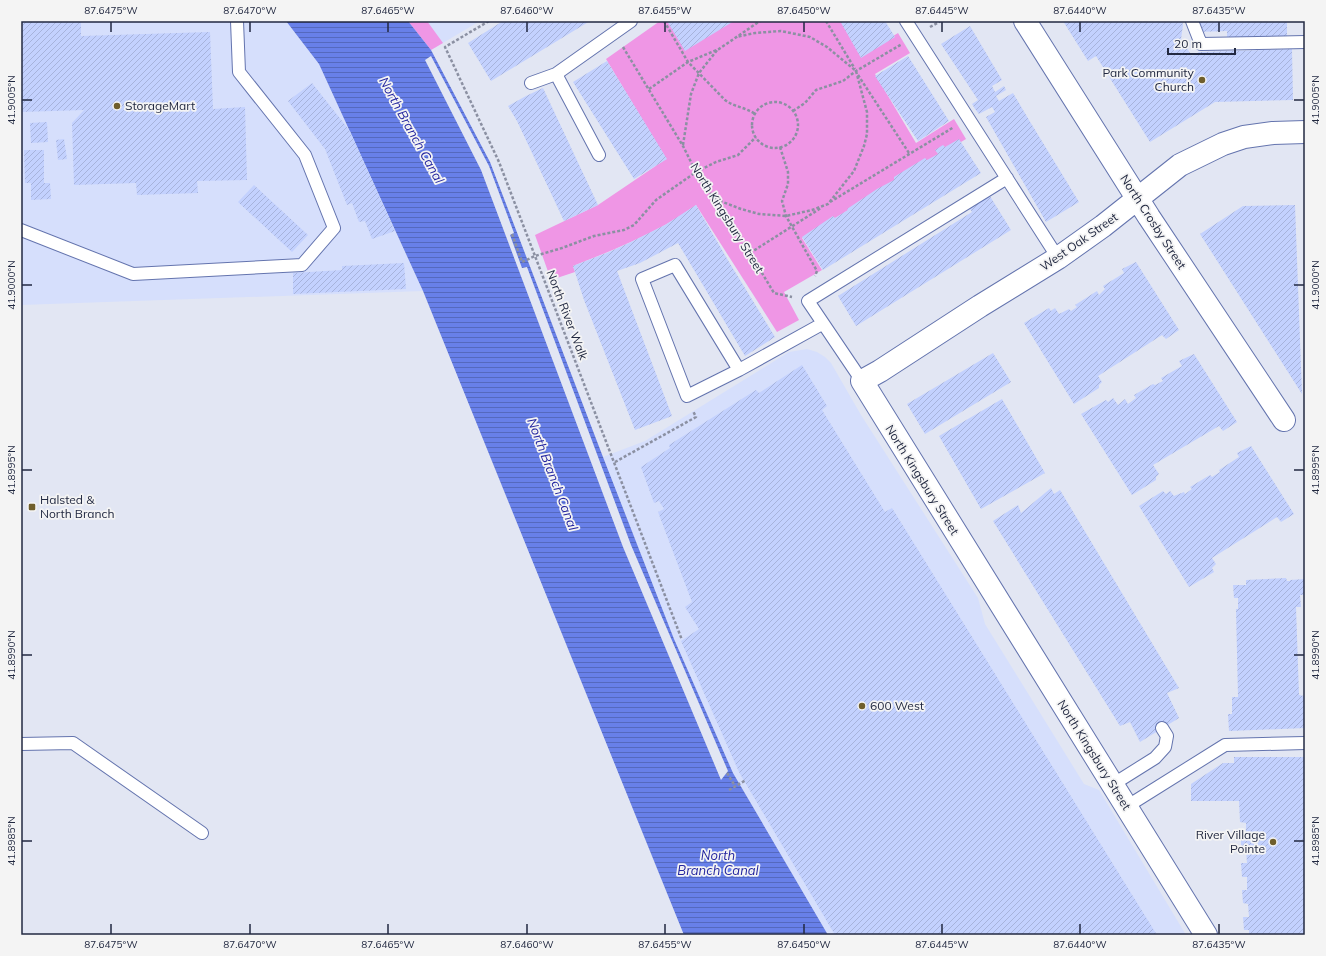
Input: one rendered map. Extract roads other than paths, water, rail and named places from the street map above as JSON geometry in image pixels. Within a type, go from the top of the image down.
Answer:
[{"type":"street","name":"North Crosby Street","points":[[1025,21],[1138,199],[1284,420]]},
{"type":"street","name":"West Oak Street","points":[[862,381],[1058,258],[1103,226],[1180,165],[1224,144],[1244,138],[1273,133],[1305,132]]},
{"type":"street","name":"North Kingsbury Street","points":[[862,381],[1206,935]]},
{"type":"lane","points":[[21,230],[133,274],[302,265],[334,228],[305,154],[239,72],[236,21]]},
{"type":"lane","points":[[531,83],[556,74],[630,21]]},
{"type":"lane","points":[[906,21],[1058,258]]},
{"type":"lane","points":[[1192,21],[1200,44],[1305,42]]},
{"type":"lane","points":[[556,74],[599,154]]},
{"type":"lane","name":"North Kingsbury Street","points":[[862,381],[822,324],[808,301],[1007,178]]},
{"type":"lane","points":[[739,370],[674,265],[642,279],[687,396],[739,370],[822,324]]},
{"type":"lane","points":[[1112,785],[1155,758],[1165,747],[1167,736],[1162,728]]},
{"type":"lane","points":[[21,744],[73,743],[202,833]]},
{"type":"lane","points":[[1126,807],[1225,745],[1305,743]]},
{"type":"water","name":"North Branch Canal","points":[[286,21],[408,21],[431,50],[490,162],[674,639],[733,773],[828,935],[684,935],[423,291],[319,64]]},
{"type":"place","name":"Park Community Church","points":[[1202,80]]},
{"type":"place","name":"StorageMart","points":[[117,106]]},
{"type":"place","name":"Halsted & North Branch","points":[[32,507]]},
{"type":"place","name":"600 West","points":[[862,706]]},
{"type":"place","name":"River Village Pointe","points":[[1273,842]]}]
